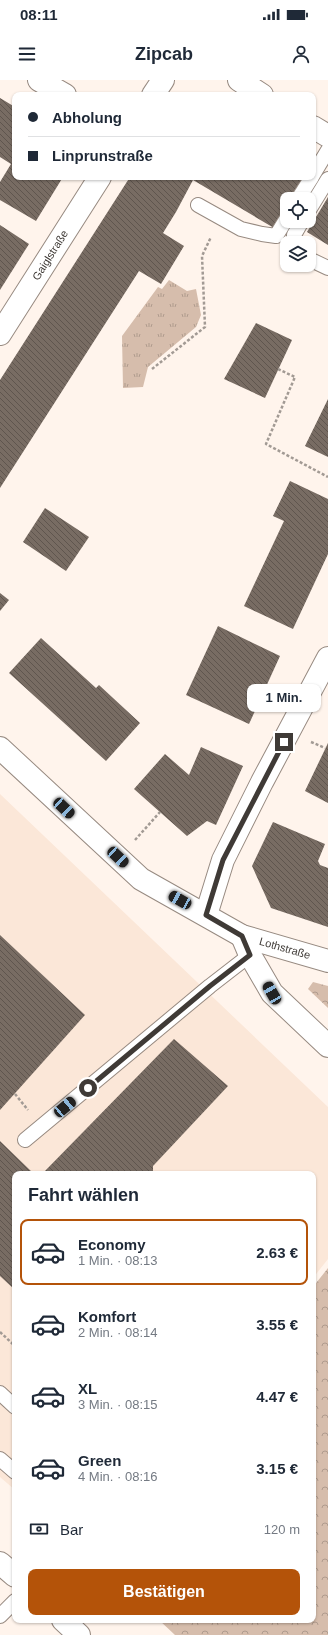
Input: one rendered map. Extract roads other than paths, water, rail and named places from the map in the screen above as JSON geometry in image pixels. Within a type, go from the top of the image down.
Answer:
[{"type":"street","points":[[39,80],[60,92]]},
{"type":"street","points":[[155,92],[163,80]]},
{"type":"street","points":[[238,80],[257,92]]},
{"type":"street","points":[[316,129],[328,136]]},
{"type":"street","name":"Gaiglstraße","points":[[0,334],[98,180]]},
{"type":"street","points":[[206,915],[223,860],[262,782],[328,658]]},
{"type":"street","name":"Lothstraße","points":[[0,748],[142,879],[206,915],[246,945],[272,993],[328,1046]]},
{"type":"street","name":"Lothstraße","points":[[246,945],[328,960]]},
{"type":"street","points":[[0,1563],[12,1573]]},
{"type":"street","points":[[66,1623],[79,1635]]},
{"type":"lane","points":[[316,170],[328,150]]},
{"type":"lane","points":[[316,198],[328,178]]},
{"type":"lane","points":[[302,192],[310,180]]},
{"type":"lane","points":[[198,205],[241,229],[276,236],[281,228]]},
{"type":"lane","points":[[316,262],[328,268]]},
{"type":"lane","points":[[25,1140],[210,986],[246,945]]},
{"type":"lane","points":[[0,1393],[12,1404]]},
{"type":"lane","points":[[0,1458],[12,1469]]},
{"type":"lane","points":[[0,1616],[12,1603]]}]
